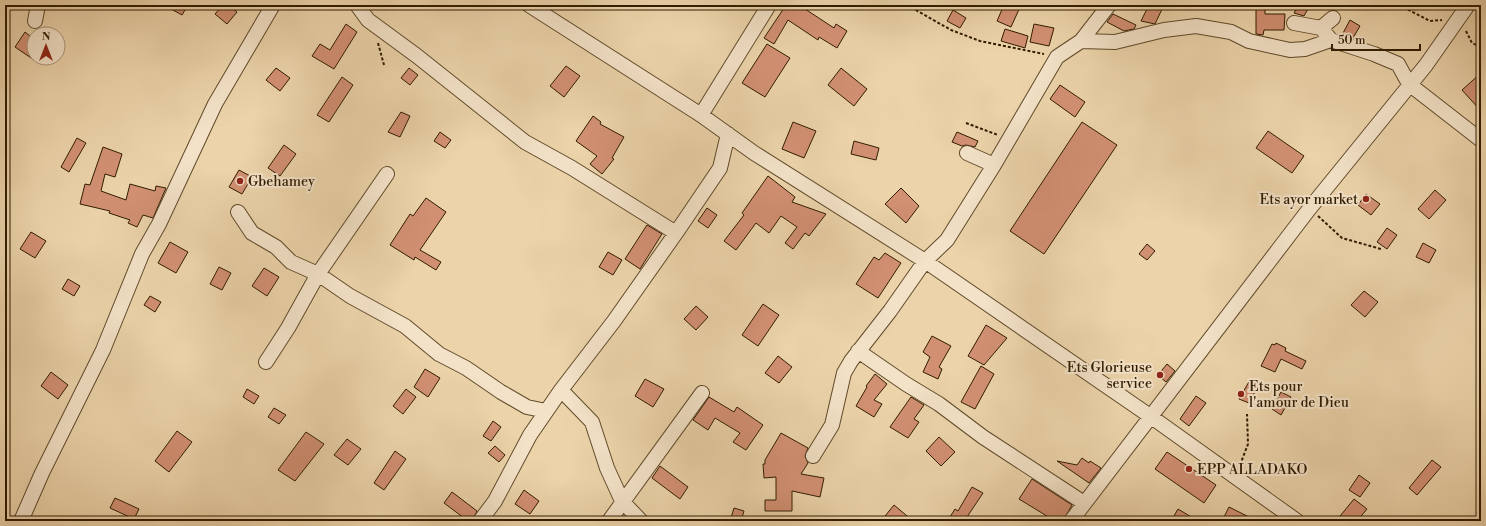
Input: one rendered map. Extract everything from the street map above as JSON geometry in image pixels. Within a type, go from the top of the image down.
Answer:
[{"type":"street","points":[[36,20],[38,5]]},
{"type":"street","points":[[21,521],[42,473],[103,350],[142,254],[159,224],[212,111],[273,5]]},
{"type":"street","points":[[357,5],[368,20],[417,56],[525,142],[572,168],[676,233]]},
{"type":"street","points":[[529,5],[701,115],[754,153],[925,260],[1150,416],[1297,521]]},
{"type":"street","points":[[701,115],[769,5]]},
{"type":"street","points":[[814,456],[832,425],[844,373],[858,351],[890,312],[925,260],[947,240],[994,165],[1057,56],[1081,41],[1109,5]]},
{"type":"street","points":[[1071,521],[1310,208],[1409,84],[1426,65],[1468,5]]},
{"type":"street","points":[[1321,28],[1333,18]]},
{"type":"street","points":[[1294,23],[1321,28],[1331,40],[1398,64],[1409,84],[1481,140]]},
{"type":"street","points":[[1081,41],[1115,42],[1164,30],[1196,26],[1231,32],[1249,41],[1290,50],[1305,48],[1331,40]]},
{"type":"street","points":[[480,521],[494,501],[530,435],[546,411],[614,321],[720,168],[728,134]]},
{"type":"street","points":[[967,153],[994,165]]},
{"type":"street","points":[[266,362],[288,328],[318,274],[387,174]]},
{"type":"street","points":[[238,212],[252,233],[276,247],[291,262],[318,274],[350,296],[405,326],[440,354],[466,368],[501,392],[527,407],[546,411]]},
{"type":"street","points":[[858,351],[906,384],[939,404],[983,438],[1084,503]]},
{"type":"street","points":[[561,390],[592,422],[607,468],[622,501],[641,521]]},
{"type":"street","points":[[609,521],[622,501],[702,393]]},
{"type":"path","points":[[907,5],[951,30],[980,41],[1057,56]]},
{"type":"path","points":[[1399,5],[1430,21],[1458,19],[1472,43],[1481,47]]},
{"type":"path","points":[[966,123],[1008,139]]},
{"type":"path","points":[[1310,208],[1342,238],[1381,249]]},
{"type":"path","points":[[1236,478],[1248,444],[1247,414]]},
{"type":"building","points":[[164,5],[188,5],[182,15]]},
{"type":"building","points":[[223,5],[229,5],[237,12],[227,24],[215,14]]},
{"type":"building","points":[[786,5],[799,5],[834,28],[836,24],[847,31],[837,48],[819,37],[818,40],[788,20],[774,44],[764,38]]},
{"type":"building","points":[[1004,5],[1021,5],[1011,27],[997,21]]},
{"type":"building","points":[[1149,5],[1164,5],[1155,24],[1141,21]]},
{"type":"building","points":[[1256,5],[1265,5],[1265,14],[1285,14],[1284,30],[1264,30],[1263,35],[1256,34]]},
{"type":"building","points":[[1299,5],[1310,5],[1304,16],[1294,13]]},
{"type":"building","points":[[953,10],[966,18],[960,28],[947,21]]},
{"type":"building","points":[[1113,14],[1136,25],[1134,29],[1124,31],[1107,22]]},
{"type":"building","points":[[1350,20],[1360,26],[1353,38],[1342,35]]},
{"type":"building","points":[[346,24],[357,32],[334,69],[312,56],[320,44],[330,50]]},
{"type":"building","points":[[1034,24],[1054,28],[1049,46],[1030,42]]},
{"type":"building","points":[[1005,29],[1028,36],[1025,48],[1001,41]]},
{"type":"building","points":[[25,32],[26,55],[15,47]]},
{"type":"building","points":[[767,44],[790,58],[765,97],[742,83]]},
{"type":"building","points":[[566,66],[580,76],[564,97],[550,86]]},
{"type":"building","points":[[276,68],[290,78],[280,91],[266,80]]},
{"type":"building","points":[[409,68],[418,75],[410,85],[401,78]]},
{"type":"building","points":[[841,68],[867,89],[854,106],[828,85]]},
{"type":"building","points":[[1481,73],[1481,111],[1462,90]]},
{"type":"building","points":[[342,77],[353,85],[329,122],[317,115]]},
{"type":"building","points":[[1060,85],[1085,102],[1075,117],[1050,99]]},
{"type":"building","points":[[401,112],[410,116],[400,137],[388,132]]},
{"type":"building","points":[[593,116],[601,122],[600,124],[624,137],[612,158],[614,159],[602,174],[590,164],[597,156],[576,141]]},
{"type":"building","points":[[793,122],[816,131],[804,158],[782,149]]},
{"type":"building","points":[[1082,122],[1117,145],[1044,254],[1010,231]]},
{"type":"building","points":[[1268,131],[1304,156],[1292,173],[1256,148]]},
{"type":"building","points":[[440,132],[451,140],[445,148],[434,141]]},
{"type":"building","points":[[957,132],[978,141],[975,147],[966,145],[962,146],[952,142]]},
{"type":"building","points":[[77,138],[86,143],[69,172],[61,167]]},
{"type":"building","points":[[854,141],[879,148],[876,160],[851,154]]},
{"type":"building","points":[[284,145],[296,154],[280,176],[268,168]]},
{"type":"building","points":[[103,147],[122,154],[115,177],[105,174],[101,191],[126,200],[130,184],[155,191],[156,186],[166,188],[153,218],[143,215],[137,227],[128,223],[130,220],[109,213],[110,211],[80,204],[85,184],[90,185]]},
{"type":"building","points":[[239,170],[252,177],[242,194],[229,187]]},
{"type":"building","points":[[768,176],[795,197],[792,202],[826,214],[809,236],[805,233],[793,249],[785,243],[797,227],[781,216],[769,233],[756,223],[736,250],[724,241],[744,215],[742,213]]},
{"type":"building","points":[[901,188],[919,206],[906,223],[885,204]]},
{"type":"building","points":[[1435,190],[1446,200],[1429,219],[1418,209]]},
{"type":"building","points":[[1366,194],[1380,204],[1371,215],[1358,205]]},
{"type":"building","points":[[426,198],[446,212],[420,250],[441,262],[436,270],[415,257],[414,260],[390,245],[410,214],[413,216]]},
{"type":"building","points":[[707,208],[717,215],[708,228],[698,221]]},
{"type":"building","points":[[647,225],[662,234],[640,269],[625,259]]},
{"type":"building","points":[[1387,228],[1397,235],[1387,249],[1377,242]]},
{"type":"building","points":[[31,232],[46,241],[35,258],[20,249]]},
{"type":"building","points":[[170,242],[188,252],[176,273],[158,263]]},
{"type":"building","points":[[1423,243],[1436,250],[1429,263],[1416,257]]},
{"type":"building","points":[[1147,244],[1155,251],[1147,260],[1139,254]]},
{"type":"building","points":[[608,252],[622,260],[613,275],[599,267]]},
{"type":"building","points":[[885,253],[901,263],[878,298],[856,284],[874,257],[879,260]]},
{"type":"building","points":[[219,267],[231,273],[222,290],[210,284]]},
{"type":"building","points":[[264,268],[279,277],[267,296],[252,286]]},
{"type":"building","points":[[68,279],[80,286],[74,296],[62,289]]},
{"type":"building","points":[[1364,291],[1378,302],[1365,317],[1351,305]]},
{"type":"building","points":[[150,296],[161,302],[155,312],[144,305]]},
{"type":"building","points":[[763,304],[779,315],[758,346],[742,335]]},
{"type":"building","points":[[696,306],[708,317],[696,330],[684,319]]},
{"type":"building","points":[[986,325],[1007,338],[984,365],[968,356]]},
{"type":"building","points":[[932,336],[951,346],[939,367],[942,369],[938,379],[923,372],[930,357],[923,352]]},
{"type":"building","points":[[1276,343],[1286,348],[1285,351],[1306,361],[1302,369],[1281,359],[1275,372],[1261,366],[1272,344],[1275,345]]},
{"type":"building","points":[[778,356],[792,367],[779,383],[765,373]]},
{"type":"building","points":[[1167,364],[1175,371],[1166,382],[1158,375]]},
{"type":"building","points":[[981,366],[994,374],[975,409],[961,402]]},
{"type":"building","points":[[425,369],[440,378],[428,397],[414,387]]},
{"type":"building","points":[[51,372],[68,385],[58,399],[41,386]]},
{"type":"building","points":[[875,374],[887,384],[874,400],[882,404],[874,417],[856,406],[867,387],[866,386]]},
{"type":"building","points":[[645,379],[664,389],[653,407],[635,396]]},
{"type":"building","points":[[1250,380],[1259,384],[1249,403],[1239,399]]},
{"type":"building","points":[[247,389],[259,396],[254,404],[243,397]]},
{"type":"building","points":[[406,389],[416,397],[403,414],[393,406]]},
{"type":"building","points":[[1281,392],[1291,397],[1281,415],[1272,409]]},
{"type":"building","points":[[1196,396],[1206,403],[1189,426],[1180,419]]},
{"type":"building","points":[[709,397],[734,412],[737,407],[763,425],[746,450],[733,442],[740,433],[715,418],[708,430],[693,420]]},
{"type":"building","points":[[911,397],[924,405],[914,419],[919,422],[908,438],[890,427]]},
{"type":"building","points":[[274,408],[286,415],[279,424],[268,417]]},
{"type":"building","points":[[493,421],[501,427],[491,441],[483,436]]},
{"type":"building","points":[[177,431],[192,442],[169,472],[155,461]]},
{"type":"building","points":[[306,432],[324,444],[295,481],[278,470]]},
{"type":"building","points":[[781,433],[808,448],[805,456],[808,463],[801,474],[824,478],[820,497],[792,491],[792,511],[765,511],[765,500],[776,500],[776,477],[764,478],[763,464],[765,464],[765,460]]},
{"type":"building","points":[[939,437],[955,452],[941,466],[926,451]]},
{"type":"building","points":[[347,439],[361,449],[348,465],[334,455]]},
{"type":"building","points":[[495,446],[505,455],[499,462],[488,453]]},
{"type":"building","points":[[395,451],[406,459],[384,490],[374,483]]},
{"type":"building","points":[[1167,452],[1216,485],[1204,503],[1155,469]]},
{"type":"building","points":[[1082,458],[1101,468],[1089,483],[1057,461],[1077,465]]},
{"type":"building","points":[[1432,460],[1441,467],[1417,495],[1409,488]]},
{"type":"building","points":[[660,466],[688,487],[680,499],[652,478]]},
{"type":"building","points":[[1359,475],[1370,483],[1360,497],[1349,490]]},
{"type":"building","points":[[1032,479],[1072,505],[1063,521],[1055,521],[1019,499]]},
{"type":"building","points":[[972,487],[983,493],[967,517],[972,521],[951,521],[953,519],[950,517],[955,509],[958,511]]},
{"type":"building","points":[[524,490],[539,501],[530,514],[515,504]]},
{"type":"building","points":[[452,492],[477,511],[472,521],[468,521],[444,503]]},
{"type":"building","points":[[115,498],[139,509],[134,519],[110,508]]},
{"type":"building","points":[[1354,499],[1367,509],[1357,521],[1336,521]]},
{"type":"building","points":[[894,505],[913,521],[881,521]]},
{"type":"building","points":[[1229,507],[1257,521],[1222,521]]},
{"type":"building","points":[[734,508],[744,511],[741,521],[730,521]]},
{"type":"building","points":[[1178,509],[1198,521],[1171,521]]},
{"type":"place","name":"Gbehamey","points":[[240,181]]},
{"type":"place","name":"Ets ayor market","points":[[1366,199]]},
{"type":"place","name":"Ets Glorieuse service","points":[[1160,375]]},
{"type":"place","name":"Ets pour l'amour de Dieu","points":[[1241,394]]},
{"type":"place","name":"EPP ALLADAKO","points":[[1189,469]]}]
